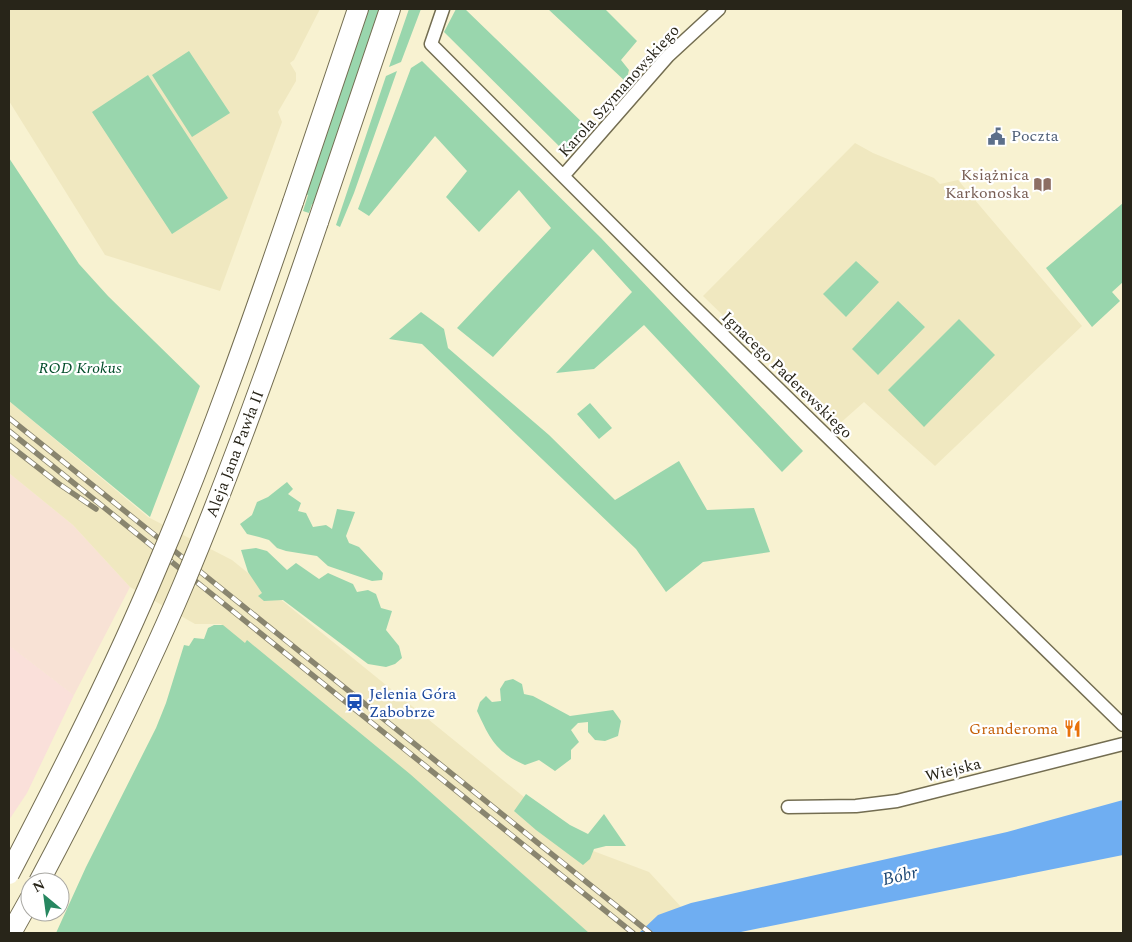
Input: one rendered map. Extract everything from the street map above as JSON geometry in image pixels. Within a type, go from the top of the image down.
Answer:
[{"type":"main road","name":"Aleja Jana Pawła II","points":[[9,874],[81,733],[156,569],[188,492],[228,387],[358,9]]},
{"type":"main road","name":"Aleja Jana Pawła II","points":[[44,872],[112,740],[184,584],[257,399],[390,9]]},
{"type":"street","name":"Ignacego Paderewskiego","points":[[443,9],[432,44],[703,315],[1123,725]]},
{"type":"street","name":"Karola Szymanowskiego","points":[[564,175],[668,56],[719,9]]},
{"type":"street","name":"Wiejska","points":[[788,807],[856,806],[897,801],[1123,744]]},
{"type":"shaded area","points":[[9,9],[320,9],[294,60],[290,63],[296,73],[296,81],[278,112],[282,122],[220,291],[105,255],[9,101]]},
{"type":"shaded area","points":[[855,143],[873,153],[934,178],[940,184],[958,180],[1082,326],[935,466],[864,402],[837,426],[703,296]]},
{"type":"shaded area","points":[[9,401],[148,517],[232,560],[588,849],[649,872],[705,933],[580,933],[322,722],[221,624],[195,624],[130,587],[73,525],[9,473]]},
{"type":"shaded area","points":[[9,473],[73,525],[130,587],[74,695],[9,645]]},
{"type":"shaded area","points":[[9,645],[74,695],[27,793],[9,820]]},
{"type":"green space","points":[[367,9],[382,9],[314,205],[312,204],[309,213],[303,211],[308,195],[305,194]]},
{"type":"green space","points":[[409,9],[421,9],[401,62],[389,67]]},
{"type":"green space","points":[[456,9],[465,9],[588,128],[566,153],[444,32]]},
{"type":"green space","points":[[548,9],[605,9],[637,41],[621,60],[629,70],[626,82]]},
{"type":"green space","points":[[189,51],[230,113],[192,137],[152,75]]},
{"type":"green space","points":[[422,61],[601,238],[803,451],[782,472],[644,325],[594,369],[556,373],[632,292],[593,249],[493,357],[457,328],[551,228],[519,190],[479,232],[446,197],[467,171],[435,136],[369,216],[358,209],[411,68]]},
{"type":"green space","points":[[397,71],[340,227],[336,225],[386,76]]},
{"type":"green space","points":[[148,75],[228,198],[172,234],[92,112]]},
{"type":"green space","name":"ROD Krokus","points":[[9,158],[79,264],[108,296],[200,386],[150,517],[9,401]]},
{"type":"green space","points":[[1123,203],[1123,282],[1112,292],[1120,301],[1092,327],[1046,268]]},
{"type":"green space","points":[[856,261],[879,282],[846,317],[823,294]]},
{"type":"green space","points":[[898,301],[925,327],[878,375],[852,349]]},
{"type":"green space","points":[[421,312],[444,329],[448,348],[549,435],[615,500],[679,461],[707,510],[754,508],[770,552],[703,562],[666,592],[636,549],[422,344],[389,339]]},
{"type":"green space","points":[[959,319],[995,355],[924,427],[888,390]]},
{"type":"green space","points":[[590,403],[612,428],[599,439],[577,414]]},
{"type":"green space","points":[[287,482],[293,489],[288,494],[301,503],[298,511],[306,513],[313,527],[326,525],[332,529],[337,509],[355,512],[346,536],[349,543],[359,547],[383,573],[382,580],[372,581],[328,566],[317,556],[286,551],[277,548],[269,540],[247,534],[240,524],[252,515],[257,502],[268,497]]},
{"type":"green space","points":[[256,548],[267,551],[287,570],[296,563],[319,579],[328,573],[353,584],[357,592],[368,590],[376,594],[381,608],[392,611],[386,630],[399,646],[402,658],[395,664],[386,667],[368,664],[283,600],[264,601],[258,596],[262,593],[248,572],[241,550]]},
{"type":"green space","points":[[214,625],[223,625],[245,643],[247,640],[410,774],[589,933],[56,933],[61,922],[70,922],[70,902],[156,728],[184,645],[189,646],[194,638],[204,639],[208,628]]},
{"type":"green space","points":[[513,679],[522,684],[524,694],[533,696],[570,716],[613,710],[621,721],[618,736],[605,741],[595,740],[588,732],[588,722],[578,723],[571,730],[579,742],[571,750],[571,759],[555,771],[539,760],[525,765],[515,760],[500,750],[495,744],[477,711],[480,702],[486,696],[492,702],[501,701],[500,689],[505,681]]},
{"type":"green space","points":[[526,794],[570,825],[588,834],[604,814],[626,846],[606,846],[594,849],[590,859],[583,865],[514,811]]},
{"type":"water","name":"Bóbr","points":[[1123,800],[1123,855],[736,933],[639,933],[658,915],[691,903],[1007,832]]},
{"type":"railway","points":[[9,418],[650,933]]},
{"type":"railway","points":[[9,431],[633,933]]},
{"type":"railway","points":[[9,445],[59,484],[96,509]]},
{"type":"place","name":"Poczta","points":[[997,136]]},
{"type":"place","name":"Książnica Karkonoska","points":[[1043,184]]},
{"type":"place","name":"Jelenia Góra Zabobrze","points":[[355,703]]},
{"type":"place","name":"Granderoma","points":[[1072,729]]}]
